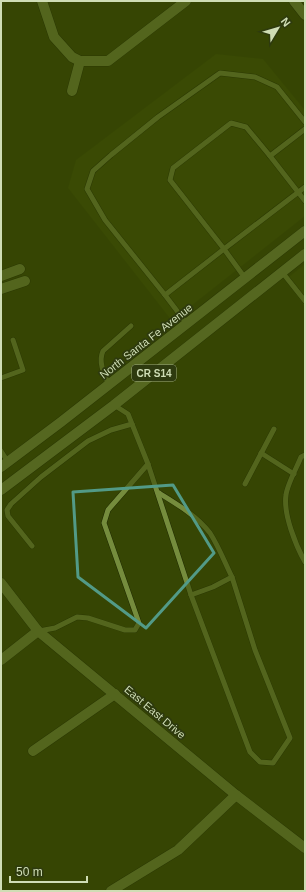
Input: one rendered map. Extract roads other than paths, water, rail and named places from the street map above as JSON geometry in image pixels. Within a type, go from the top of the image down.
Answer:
[{"type":"main road","name":"North Santa Fe Avenue","points":[[5,465],[305,231]]},
{"type":"main road","name":"CR S14","points":[[1,490],[114,405],[305,254]]},
{"type":"street","points":[[42,1],[54,37],[72,57],[80,60],[108,61],[186,1]]},
{"type":"street","points":[[294,1],[305,15]]},
{"type":"street","points":[[72,91],[80,60]]},
{"type":"street","points":[[1,276],[20,269]]},
{"type":"street","points":[[1,289],[24,281]]},
{"type":"street","name":"East East Drive","points":[[1,583],[38,631],[236,795],[305,848]]},
{"type":"street","points":[[1,660],[38,631]]},
{"type":"street","points":[[33,751],[115,694]]},
{"type":"street","points":[[111,891],[178,850],[236,795]]},
{"type":"lane","points":[[187,324],[105,220],[86,190],[93,171],[158,117],[220,73],[255,77],[277,86],[305,122]]},
{"type":"lane","points":[[245,278],[170,180],[174,168],[231,123],[246,127],[305,201]]},
{"type":"lane","points":[[270,156],[305,129]]},
{"type":"lane","points":[[165,295],[305,187]]},
{"type":"lane","points":[[282,272],[305,301]]},
{"type":"lane","points":[[109,385],[102,368],[100,355],[102,351],[131,326]]},
{"type":"lane","points":[[1,378],[23,370],[13,340]]},
{"type":"lane","points":[[114,405],[128,414],[148,464],[159,493],[191,595],[250,752],[260,762],[273,763],[290,738],[255,650],[232,577],[217,545],[209,532],[197,519],[159,493]]},
{"type":"lane","points":[[32,546],[8,516],[7,510],[11,504],[41,476],[88,440],[111,430],[132,424]]},
{"type":"lane","points":[[245,484],[274,429]]},
{"type":"lane","points":[[1,451],[5,465]]},
{"type":"lane","points":[[261,453],[294,474]]},
{"type":"lane","points":[[305,455],[301,458],[286,494],[286,512],[300,554],[305,562]]},
{"type":"lane","points":[[38,631],[55,628],[77,617],[88,618],[125,630],[135,630],[139,623],[104,523],[108,510],[148,464]]},
{"type":"lane","points":[[191,595],[213,587],[232,577]]}]
